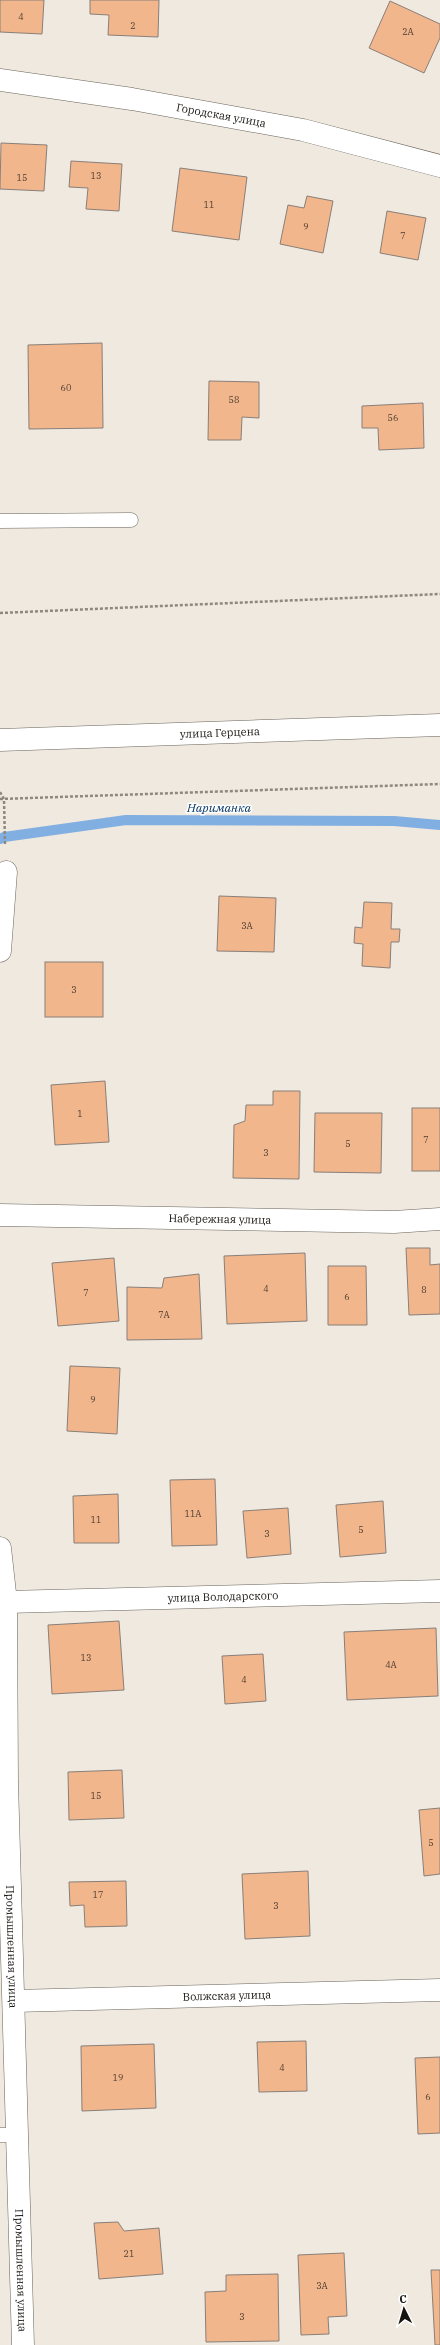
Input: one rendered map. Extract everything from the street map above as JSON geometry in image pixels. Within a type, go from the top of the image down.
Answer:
[{"type":"street","name":"Городская улица","points":[[0,80],[132,99],[303,130],[440,166]]},
{"type":"street","name":"улица Герцена","points":[[0,740],[440,725]]},
{"type":"street","points":[[0,950],[6,872]]},
{"type":"street","name":"Набережная улица","points":[[0,1215],[394,1222],[440,1220]]},
{"type":"street","name":"Промышленная улица","points":[[0,1548],[6,1602],[4,1782],[14,2001],[8,2135],[23,2345]]},
{"type":"street","name":"улица Володарского","points":[[6,1602],[440,1591]]},
{"type":"street","name":"Волжская улица","points":[[14,2001],[440,1990]]},
{"type":"lane","points":[[0,521],[131,520]]},
{"type":"path","points":[[0,613],[440,594]]},
{"type":"path","points":[[2,799],[440,784]]},
{"type":"path","points":[[0,792],[2,799],[6,872]]},
{"type":"building","points":[[0,0],[44,0],[42,34],[0,32]]},
{"type":"building","points":[[90,0],[159,0],[158,37],[108,35],[109,15],[90,14]]},
{"type":"building","points":[[390,1],[440,24],[440,38],[424,73],[369,48]]},
{"type":"building","points":[[1,143],[47,145],[44,191],[0,189]]},
{"type":"building","points":[[71,161],[122,164],[119,211],[86,209],[88,188],[69,187]]},
{"type":"building","points":[[180,168],[247,177],[239,240],[172,231]]},
{"type":"building","points":[[307,196],[333,201],[323,253],[280,244],[288,205],[304,208]]},
{"type":"building","points":[[387,211],[426,218],[418,260],[380,253]]},
{"type":"building","points":[[102,343],[103,428],[29,429],[28,345]]},
{"type":"building","points":[[209,381],[259,382],[259,418],[242,417],[241,440],[208,440]]},
{"type":"building","points":[[423,403],[424,448],[379,450],[378,428],[362,428],[362,406]]},
{"type":"building","points":[[219,896],[276,898],[274,952],[217,951]]},
{"type":"building","points":[[364,902],[392,903],[391,929],[400,929],[399,942],[391,942],[390,968],[362,966],[363,944],[354,943],[355,927],[362,928]]},
{"type":"building","points":[[45,962],[103,962],[103,1017],[45,1017]]},
{"type":"building","points":[[105,1081],[109,1142],[55,1145],[51,1085]]},
{"type":"building","points":[[273,1091],[300,1091],[299,1179],[233,1178],[234,1125],[245,1121],[246,1105],[273,1105]]},
{"type":"building","points":[[412,1108],[440,1108],[440,1171],[412,1171]]},
{"type":"building","points":[[315,1113],[382,1113],[381,1173],[314,1172]]},
{"type":"building","points":[[406,1248],[430,1248],[430,1265],[440,1264],[440,1314],[409,1315]]},
{"type":"building","points":[[305,1253],[307,1321],[227,1324],[224,1256]]},
{"type":"building","points":[[114,1258],[119,1321],[58,1326],[52,1263]]},
{"type":"building","points":[[328,1266],[366,1266],[367,1325],[328,1325]]},
{"type":"building","points":[[199,1274],[202,1339],[127,1340],[127,1287],[162,1288],[164,1278]]},
{"type":"building","points":[[70,1366],[120,1368],[117,1434],[67,1431]]},
{"type":"building","points":[[215,1479],[217,1545],[172,1546],[170,1480]]},
{"type":"building","points":[[118,1494],[119,1543],[74,1543],[73,1496]]},
{"type":"building","points":[[383,1501],[386,1553],[340,1557],[336,1505]]},
{"type":"building","points":[[288,1508],[291,1554],[247,1558],[243,1511]]},
{"type":"building","points":[[119,1621],[124,1690],[52,1694],[48,1625]]},
{"type":"building","points":[[436,1628],[438,1696],[347,1700],[344,1632]]},
{"type":"building","points":[[263,1654],[266,1701],[225,1704],[222,1656]]},
{"type":"building","points":[[122,1770],[124,1818],[69,1820],[68,1772]]},
{"type":"building","points":[[440,1808],[440,1874],[424,1876],[419,1810]]},
{"type":"building","points":[[308,1871],[310,1936],[245,1939],[242,1874]]},
{"type":"building","points":[[126,1881],[127,1926],[85,1927],[84,1905],[70,1906],[69,1882]]},
{"type":"building","points":[[306,2041],[307,2091],[259,2092],[257,2042]]},
{"type":"building","points":[[154,2044],[156,2108],[82,2111],[81,2046]]},
{"type":"building","points":[[440,2057],[440,2133],[418,2134],[415,2058]]},
{"type":"building","points":[[118,2222],[124,2231],[159,2228],[163,2274],[99,2279],[94,2223]]},
{"type":"building","points":[[344,2253],[347,2316],[328,2317],[329,2334],[301,2335],[298,2255]]},
{"type":"building","points":[[431,2270],[440,2270],[440,2345],[435,2345]]},
{"type":"building","points":[[278,2274],[279,2341],[206,2342],[205,2292],[226,2291],[226,2275]]},
{"type":"waterway","name":"Нариманка","points":[[0,839],[4,837],[126,820],[394,821],[440,825]]}]
